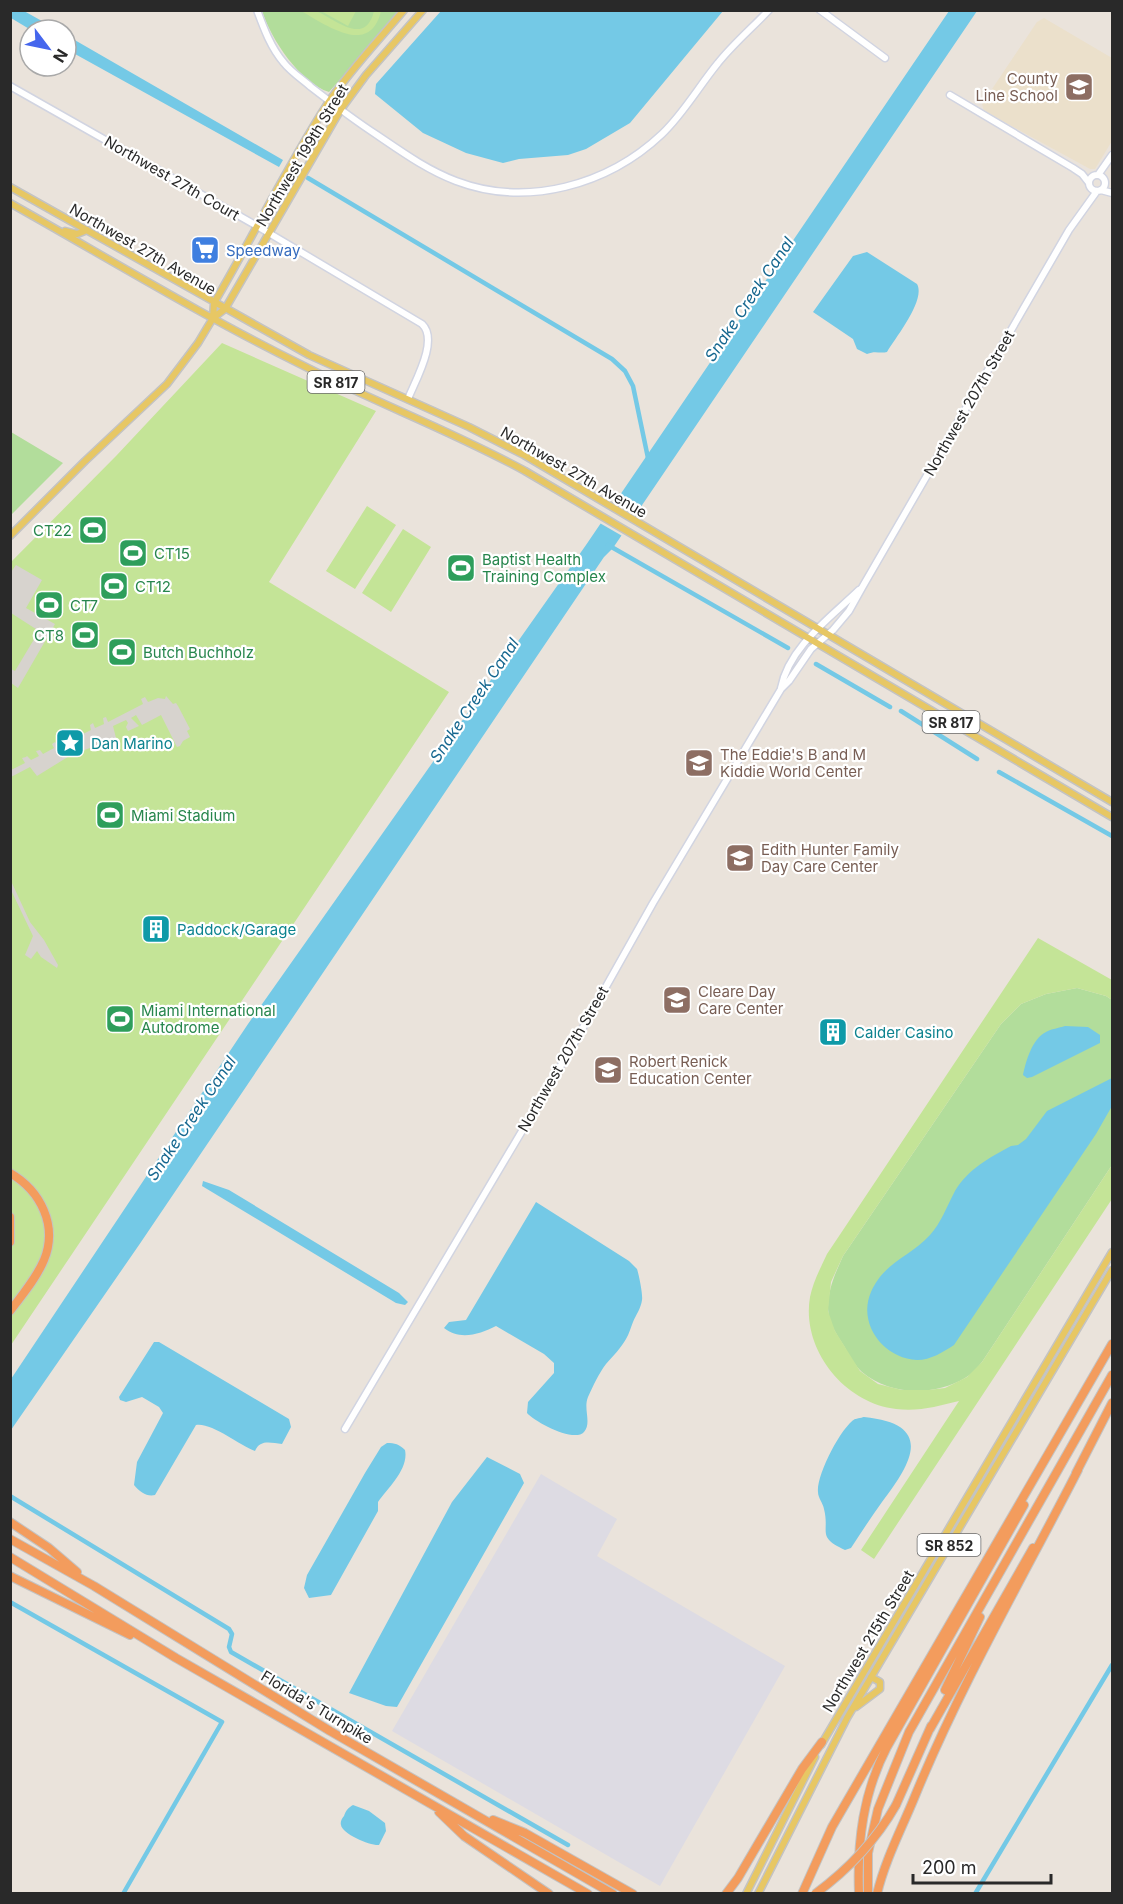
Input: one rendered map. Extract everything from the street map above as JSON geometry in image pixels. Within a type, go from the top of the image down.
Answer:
[{"type":"highway","points":[[10,1173],[28,1185],[37,1195],[47,1217],[49,1235],[47,1252],[41,1267],[10,1311]]},
{"type":"highway","points":[[10,1217],[10,1242]]},
{"type":"highway","points":[[802,1893],[832,1827],[1113,1344]]},
{"type":"highway","points":[[868,1893],[868,1853],[876,1819],[902,1749],[919,1712],[1113,1375]]},
{"type":"highway","points":[[877,1893],[924,1772],[958,1699],[1113,1403]]},
{"type":"highway","points":[[859,1893],[862,1818],[882,1757],[1011,1531],[1052,1447]]},
{"type":"highway","points":[[930,1729],[1078,1470]]},
{"type":"highway","points":[[10,1522],[49,1548],[94,1586]]},
{"type":"highway","name":"Florida's Turnpike","points":[[10,1539],[94,1586],[322,1726],[613,1893]]},
{"type":"highway","name":"Florida's Turnpike","points":[[10,1557],[176,1658],[588,1893]]},
{"type":"highway","points":[[815,1893],[861,1855],[885,1824],[896,1805],[949,1681],[994,1592],[1001,1572]]},
{"type":"highway","points":[[10,1576],[176,1658]]},
{"type":"highway","points":[[726,1893],[738,1878],[802,1769],[822,1742]]},
{"type":"highway","points":[[429,1803],[464,1836],[547,1893]]},
{"type":"highway","points":[[464,1808],[525,1833],[633,1893]]},
{"type":"main road","name":"Northwest 199th Street","points":[[213,318],[214,303],[330,101],[354,68],[404,10]]},
{"type":"main road","name":"Northwest 199th Street","points":[[10,536],[80,465],[166,384],[198,343],[213,318],[225,309],[341,110],[366,75],[423,10]]},
{"type":"main road","name":"Northwest 27th Avenue","points":[[10,188],[309,355],[469,427],[524,455],[1113,802]]},
{"type":"main road","name":"Northwest 27th Avenue","points":[[10,202],[213,318],[337,383],[463,439],[525,471],[1113,817]]},
{"type":"main road","points":[[59,230],[77,234],[87,230]]},
{"type":"main road","points":[[337,383],[343,371]]},
{"type":"main road","points":[[463,439],[469,427]]},
{"type":"main road","points":[[903,694],[910,684]]},
{"type":"main road","name":"Northwest 215th Street","points":[[746,1893],[822,1742],[1113,1252]]},
{"type":"main road","name":"Northwest 215th Street","points":[[758,1893],[851,1711],[1113,1270]]},
{"type":"main road","points":[[1046,1364],[1043,1376],[1046,1382]]},
{"type":"main road","points":[[851,1711],[880,1689],[880,1681],[871,1677]]},
{"type":"street","points":[[257,10],[269,41],[284,64],[341,110],[417,162],[458,182],[488,189],[521,192],[566,188],[625,163],[663,134],[717,63],[767,12]]},
{"type":"street","points":[[820,10],[885,58]]},
{"type":"street","name":"Northwest 27th Court","points":[[10,86],[257,226],[425,327],[429,335],[428,349],[408,399]]},
{"type":"street","points":[[950,95],[1082,174],[1100,178],[1113,192]]},
{"type":"street","points":[[1094,188],[1113,156]]},
{"type":"street","points":[[1082,174],[1094,188],[1113,192]]},
{"type":"street","points":[[1094,188],[1100,178]]},
{"type":"street","name":"Northwest 207th Street","points":[[345,1429],[781,689],[803,659],[849,611],[1094,188]]},
{"type":"street","name":"Northwest 207th Street","points":[[781,689],[783,676],[802,644],[863,586]]},
{"type":"shaded area","points":[[1044,18],[1112,58],[1112,141],[1095,169],[1090,169],[984,111],[982,104],[1037,22]]},
{"type":"shaded area","points":[[16,565],[42,580],[26,608],[55,624],[18,688],[11,683],[11,669],[15,671],[39,631],[11,613],[11,572]]},
{"type":"shaded area","points":[[166,696],[173,704],[176,703],[190,729],[187,731],[190,737],[180,746],[177,747],[161,715],[142,725],[136,715],[131,718],[139,726],[128,731],[126,720],[113,726],[116,738],[114,739],[71,755],[37,776],[30,767],[11,777],[11,770],[25,763],[22,758],[27,756],[31,760],[39,756],[36,751],[40,750],[43,754],[54,748],[52,744],[55,742],[60,746],[58,740],[61,739],[64,743],[63,738],[69,735],[73,739],[71,734],[74,732],[76,737],[79,736],[77,731],[81,729],[83,734],[91,730],[90,725],[93,723],[95,728],[104,724],[103,718],[106,717],[108,722],[143,704],[141,699],[145,697],[148,702],[158,698],[165,699]]},
{"type":"shaded area","points":[[11,881],[30,922],[44,940],[58,965],[57,968],[41,957],[37,951],[31,959],[25,955],[33,936],[11,890]]},
{"type":"shaded area","points":[[541,1474],[617,1519],[597,1556],[785,1666],[660,1886],[392,1731]]},
{"type":"green space","points":[[262,11],[400,11],[329,92],[318,87],[297,70],[272,34]]},
{"type":"green space","points":[[301,11],[316,11],[348,28],[356,29],[364,28],[370,22],[374,11],[381,11],[375,25],[367,33],[357,35],[346,34],[334,29]]},
{"type":"green space","points":[[321,11],[356,11],[348,26]]},
{"type":"green space","name":"Miami International Autodrome","points":[[222,343],[376,411],[269,582],[449,692],[11,1345],[11,562],[116,456]]},
{"type":"green space","points":[[11,432],[63,463],[11,515]]},
{"type":"green space","points":[[367,506],[396,525],[355,589],[326,571]]},
{"type":"green space","points":[[403,529],[431,547],[391,612],[362,593]]},
{"type":"green space","points":[[1038,938],[1112,980],[1112,1000],[1106,996],[1077,988],[1046,994],[1021,1004],[1001,1024],[843,1256],[831,1282],[828,1311],[835,1331],[860,1371],[878,1384],[902,1390],[945,1388],[967,1377],[982,1362],[1112,1165],[1112,1199],[874,1559],[861,1550],[959,1401],[921,1409],[896,1409],[877,1405],[844,1385],[830,1370],[812,1336],[809,1316],[811,1291],[827,1254]]},
{"type":"green space","points":[[1077,988],[1106,996],[1112,1000],[1112,1165],[982,1362],[972,1373],[953,1384],[940,1388],[913,1391],[886,1386],[873,1380],[855,1364],[836,1333],[830,1318],[829,1294],[843,1256],[1001,1024],[1021,1004],[1046,994]]},
{"type":"water","points":[[11,10],[24,11],[37,18],[18,18],[18,22],[11,18]]},
{"type":"water","points":[[441,11],[723,11],[630,123],[586,149],[568,155],[519,159],[503,163],[466,153],[423,133],[375,94],[376,84]]},
{"type":"water","name":"Snake Creek Canal","points":[[949,11],[977,11],[11,1430],[11,1379],[248,1024],[586,545]]},
{"type":"water","points":[[78,42],[283,160],[279,167],[78,56]]},
{"type":"water","points":[[867,252],[917,284],[919,291],[914,309],[903,328],[887,352],[882,353],[867,354],[857,349],[853,339],[813,312],[853,256]]},
{"type":"water","points":[[1065,1026],[1088,1027],[1100,1035],[1100,1043],[1032,1077],[1027,1078],[1023,1075],[1033,1045],[1041,1035]]},
{"type":"water","points":[[1112,1078],[1112,1106],[1096,1134],[954,1345],[922,1360],[905,1358],[884,1346],[876,1338],[868,1316],[871,1292],[876,1282],[890,1267],[930,1235],[941,1220],[960,1183],[973,1170],[995,1155],[1026,1139],[1047,1111]]},
{"type":"water","points":[[203,1181],[229,1190],[399,1293],[408,1302],[405,1305],[396,1303],[202,1186]]},
{"type":"water","points":[[536,1202],[629,1261],[637,1269],[641,1285],[640,1309],[626,1339],[603,1368],[592,1388],[586,1406],[586,1428],[579,1435],[555,1430],[527,1413],[528,1402],[554,1373],[554,1363],[544,1354],[496,1326],[470,1335],[457,1334],[444,1328],[449,1322],[466,1320]]},
{"type":"water","points":[[154,1342],[159,1342],[289,1419],[291,1427],[282,1444],[263,1443],[255,1451],[217,1430],[196,1425],[155,1495],[146,1495],[139,1490],[134,1485],[137,1462],[163,1413],[159,1407],[142,1397],[126,1402],[120,1400],[119,1397]]},
{"type":"water","points":[[864,1417],[886,1421],[901,1428],[909,1437],[911,1447],[902,1473],[851,1548],[845,1550],[827,1537],[824,1509],[818,1494],[818,1485],[825,1464],[843,1432],[855,1419]]},
{"type":"water","points":[[387,1443],[397,1444],[405,1450],[401,1471],[378,1502],[378,1511],[331,1595],[309,1598],[304,1588],[307,1575],[365,1473],[381,1447]]},
{"type":"water","points":[[487,1457],[520,1474],[524,1483],[397,1707],[386,1706],[349,1693],[452,1502]]},
{"type":"water","points":[[353,1805],[369,1811],[385,1823],[386,1831],[379,1845],[357,1839],[343,1828],[341,1820],[347,1809]]},
{"type":"pier","points":[[612,501],[638,516],[624,537],[598,522]]},
{"type":"waterway","points":[[308,178],[612,359],[625,371],[633,386],[648,458]]},
{"type":"waterway","points":[[608,545],[788,648]]},
{"type":"waterway","points":[[816,664],[890,707]]},
{"type":"waterway","points":[[901,711],[977,759]]},
{"type":"waterway","points":[[999,772],[1112,836]]},
{"type":"waterway","points":[[10,1496],[229,1629],[232,1634],[229,1647],[231,1652],[568,1845]]},
{"type":"waterway","points":[[10,1602],[222,1722],[123,1894]]},
{"type":"waterway","points":[[975,1894],[1112,1665]]},
{"type":"place","name":"County Line School","points":[[1079,87]]},
{"type":"place","name":"Speedway","points":[[205,250]]},
{"type":"place","name":"CT22","points":[[93,530]]},
{"type":"place","name":"CT15","points":[[133,553]]},
{"type":"place","name":"Baptist Health Training Complex","points":[[461,568]]},
{"type":"place","name":"CT12","points":[[114,586]]},
{"type":"place","name":"CT7","points":[[49,605]]},
{"type":"place","name":"CT8","points":[[85,635]]},
{"type":"place","name":"Butch Buchholz","points":[[122,652]]},
{"type":"place","name":"Dan Marino","points":[[70,743]]},
{"type":"place","name":"The Eddie's B and M Kiddie World Center","points":[[699,763]]},
{"type":"place","name":"Miami Stadium","points":[[110,815]]},
{"type":"place","name":"Edith Hunter Family Day Care Center","points":[[740,858]]},
{"type":"place","name":"Paddock/Garage","points":[[156,929]]},
{"type":"place","name":"Cleare Day Care Center","points":[[677,1000]]},
{"type":"place","name":"Miami International Autodrome","points":[[120,1019]]},
{"type":"place","name":"Calder Casino","points":[[833,1032]]},
{"type":"place","name":"Robert Renick Education Center","points":[[608,1070]]}]
